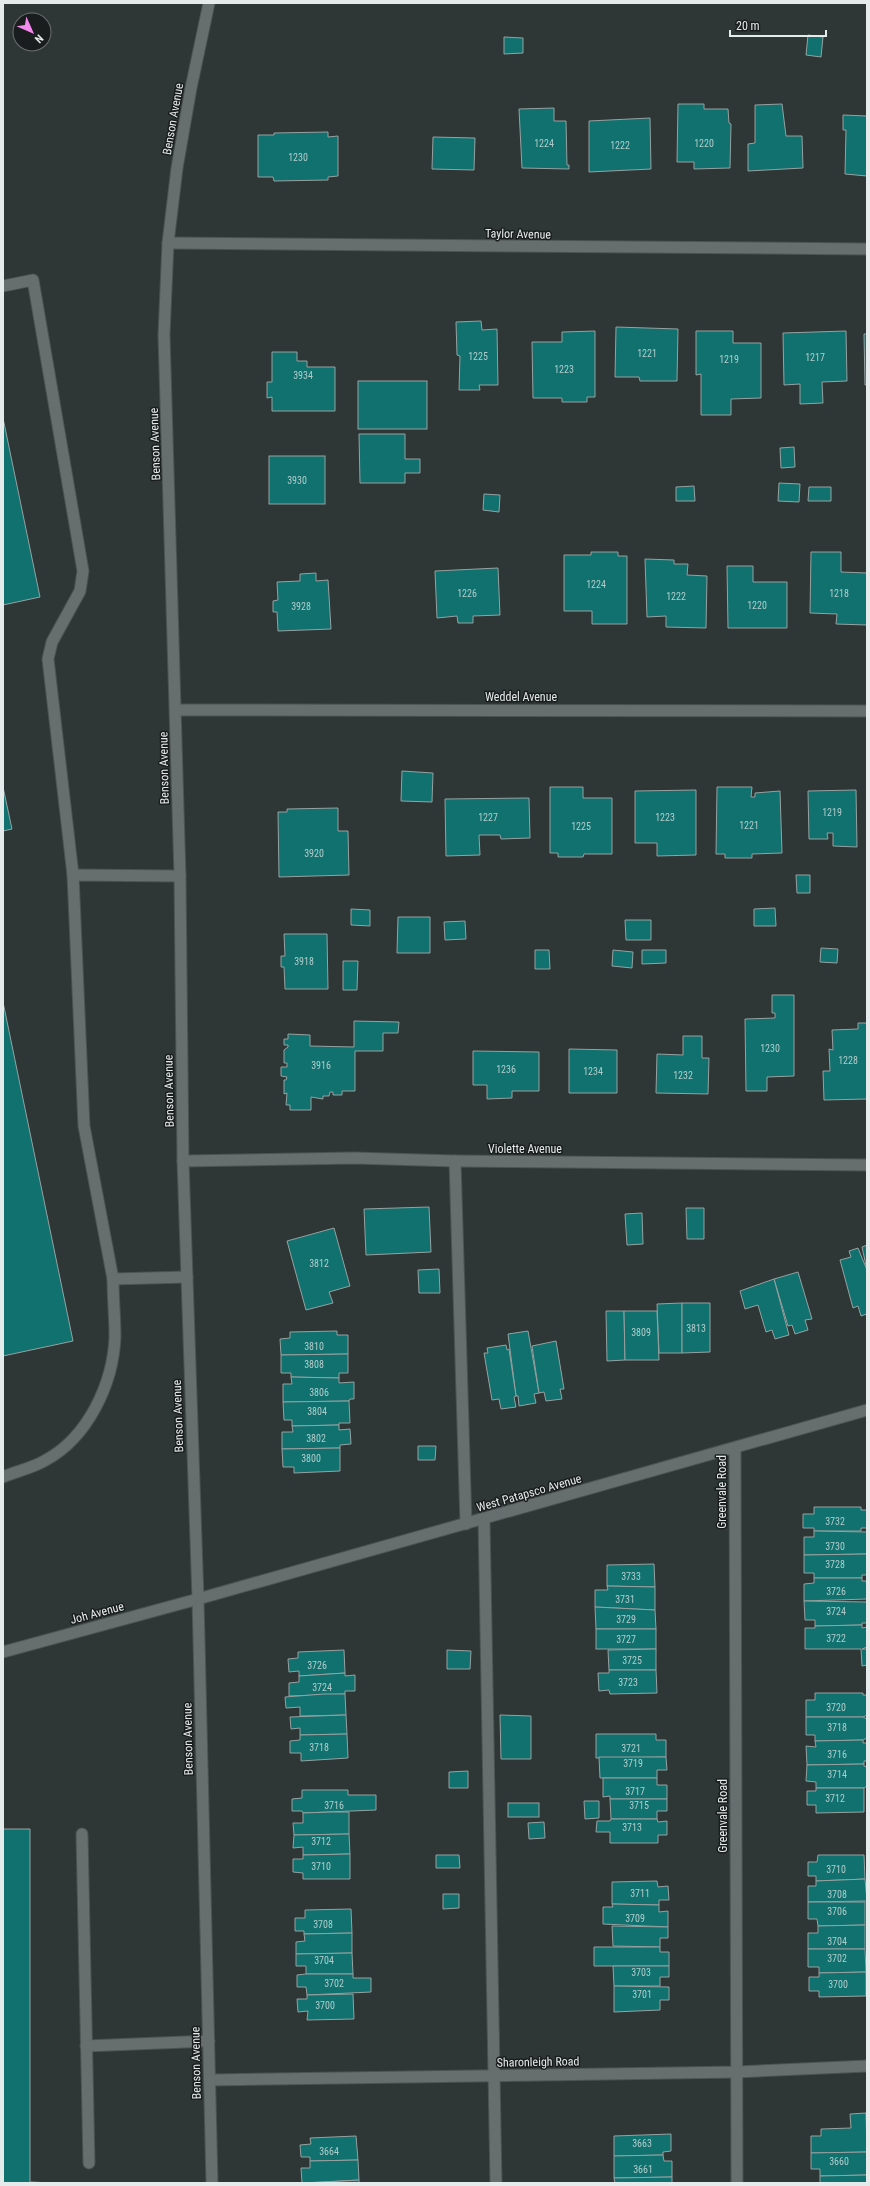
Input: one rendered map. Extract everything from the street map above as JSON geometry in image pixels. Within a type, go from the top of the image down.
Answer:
[{"type":"street","name":"Benson Avenue","points":[[209,3],[191,88],[178,168],[168,243],[164,335],[180,876],[183,1161],[198,1599],[212,2183]]},
{"type":"street","name":"Taylor Avenue","points":[[168,243],[867,249]]},
{"type":"street","points":[[3,286],[33,280],[83,571],[80,591],[52,642],[48,659],[73,875],[84,1126],[113,1279],[115,1338],[109,1378],[90,1417],[69,1442],[46,1460],[3,1477]]},
{"type":"street","name":"Weddel Avenue","points":[[176,710],[867,711]]},
{"type":"street","points":[[73,875],[180,876]]},
{"type":"street","name":"Violette Avenue","points":[[183,1161],[354,1158],[455,1161],[867,1165]]},
{"type":"street","points":[[455,1161],[466,1524]]},
{"type":"street","points":[[113,1279],[187,1277]]},
{"type":"street","name":"West Patapsco Avenue","points":[[198,1599],[735,1449],[867,1410]]},
{"type":"street","name":"Greenvale Road","points":[[735,1449],[737,2183]]},
{"type":"street","points":[[484,1519],[496,2183]]},
{"type":"street","name":"Joh Avenue","points":[[3,1652],[198,1599]]},
{"type":"street","points":[[82,1834],[89,2163]]},
{"type":"street","points":[[86,2046],[209,2041]]},
{"type":"street","name":"Sharonleigh Road","points":[[210,2080],[737,2072],[867,2066]]},
{"type":"building","points":[[808,35],[823,37],[821,57],[806,55]]},
{"type":"building","points":[[504,37],[523,38],[523,53],[504,54]]},
{"type":"building","points":[[678,104],[704,104],[704,109],[728,109],[729,123],[731,124],[730,168],[694,169],[694,162],[677,162]]},
{"type":"building","points":[[782,104],[786,136],[802,136],[803,168],[748,171],[748,144],[755,143],[755,105]]},
{"type":"building","points":[[554,108],[554,121],[566,121],[567,165],[569,165],[569,169],[522,168],[519,109]]},
{"type":"building","points":[[843,115],[867,116],[867,176],[845,174],[846,130],[843,130]]},
{"type":"building","points":[[650,118],[651,169],[589,172],[589,121]]},
{"type":"building","points":[[328,132],[328,137],[338,136],[338,176],[328,177],[328,180],[274,181],[273,177],[258,177],[258,135],[274,135],[274,133]]},
{"type":"building","points":[[433,137],[475,138],[474,170],[432,169]]},
{"type":"building","points":[[481,321],[482,330],[497,329],[498,385],[479,385],[480,390],[459,390],[460,356],[457,355],[456,322]]},
{"type":"building","points":[[616,327],[678,329],[677,381],[640,381],[639,377],[615,377]]},
{"type":"building","points":[[595,331],[595,397],[587,397],[587,402],[562,402],[562,398],[533,398],[532,342],[562,342],[562,332]]},
{"type":"building","points":[[696,331],[733,331],[733,343],[761,343],[761,398],[731,399],[731,415],[701,415],[701,374],[696,375]]},
{"type":"building","points":[[846,331],[847,381],[822,382],[823,403],[800,404],[800,384],[784,385],[783,333]]},
{"type":"building","points":[[864,334],[867,334],[867,385],[865,385]]},
{"type":"building","points":[[272,352],[297,352],[297,361],[307,361],[307,367],[335,367],[335,411],[272,411],[272,397],[267,398],[267,382],[272,382]]},
{"type":"building","points":[[358,381],[427,381],[427,429],[358,429]]},
{"type":"building","points":[[3,418],[40,597],[3,605]]},
{"type":"building","points":[[359,434],[405,434],[405,459],[420,459],[420,473],[405,473],[405,483],[360,483]]},
{"type":"building","points":[[794,447],[795,467],[781,468],[780,448]]},
{"type":"building","points":[[269,456],[325,456],[325,504],[269,504]]},
{"type":"building","points":[[779,483],[800,484],[799,502],[778,501]]},
{"type":"building","points":[[694,486],[695,501],[676,501],[676,487]]},
{"type":"building","points":[[809,487],[831,487],[831,501],[808,501]]},
{"type":"building","points":[[484,494],[500,495],[499,512],[483,510]]},
{"type":"building","points":[[591,552],[618,552],[618,556],[627,556],[627,624],[592,624],[592,611],[564,611],[564,555],[591,555]]},
{"type":"building","points":[[811,552],[841,552],[841,572],[867,573],[867,625],[836,624],[837,614],[810,613]]},
{"type":"building","points":[[645,559],[674,560],[674,564],[688,564],[687,575],[707,576],[706,628],[666,627],[666,616],[647,617]]},
{"type":"building","points":[[727,566],[753,566],[753,582],[787,582],[787,628],[728,628]]},
{"type":"building","points":[[498,568],[500,615],[473,616],[473,623],[458,623],[457,616],[437,618],[435,571]]},
{"type":"building","points":[[316,573],[316,581],[328,580],[331,629],[278,631],[277,612],[273,612],[273,601],[278,600],[277,582],[300,581],[300,574]]},
{"type":"building","points":[[402,771],[433,773],[432,802],[401,801]]},
{"type":"building","points":[[3,787],[12,829],[3,831]]},
{"type":"building","points":[[550,787],[583,787],[583,798],[612,798],[612,854],[584,854],[583,857],[558,857],[558,853],[550,853]]},
{"type":"building","points":[[717,787],[752,787],[751,797],[755,797],[755,793],[780,791],[782,853],[752,854],[752,858],[725,858],[725,854],[716,854]]},
{"type":"building","points":[[696,790],[696,855],[657,856],[657,843],[635,843],[635,791]]},
{"type":"building","points":[[856,790],[857,847],[833,846],[833,833],[827,833],[828,839],[809,839],[808,791]]},
{"type":"building","points":[[529,798],[530,838],[501,839],[500,835],[479,835],[480,855],[446,856],[445,799]]},
{"type":"building","points":[[338,808],[338,831],[348,831],[349,875],[279,877],[278,812],[287,812],[287,809]]},
{"type":"building","points":[[796,875],[810,875],[810,893],[797,893]]},
{"type":"building","points":[[775,908],[776,926],[754,926],[754,909]]},
{"type":"building","points":[[351,909],[370,910],[370,926],[351,925]]},
{"type":"building","points":[[398,917],[430,917],[430,953],[397,953]]},
{"type":"building","points":[[625,920],[651,920],[651,940],[626,940]]},
{"type":"building","points":[[465,921],[466,939],[445,940],[444,922]]},
{"type":"building","points":[[284,934],[327,934],[328,989],[285,989],[284,967],[281,967],[281,956],[285,956]]},
{"type":"building","points":[[821,948],[838,949],[837,963],[820,962]]},
{"type":"building","points":[[535,950],[549,950],[550,969],[535,969]]},
{"type":"building","points":[[613,950],[633,952],[632,968],[612,966]]},
{"type":"building","points":[[642,950],[666,950],[666,963],[642,964]]},
{"type":"building","points":[[343,961],[358,961],[357,990],[343,990]]},
{"type":"building","points":[[772,995],[794,995],[794,1076],[767,1077],[767,1091],[746,1091],[745,1019],[775,1018],[775,1013],[772,1013]]},
{"type":"building","points":[[3,1002],[73,1341],[3,1356]]},
{"type":"building","points":[[354,1021],[399,1022],[398,1033],[383,1033],[383,1051],[355,1051],[355,1091],[342,1091],[342,1095],[333,1095],[333,1092],[330,1092],[329,1096],[323,1096],[323,1099],[311,1097],[311,1110],[290,1110],[290,1105],[286,1105],[287,1093],[284,1094],[284,1080],[286,1080],[287,1077],[281,1076],[281,1067],[287,1067],[287,1063],[284,1063],[284,1050],[288,1047],[288,1045],[284,1045],[284,1039],[288,1039],[288,1034],[310,1035],[310,1046],[354,1047]]},
{"type":"building","points":[[858,1023],[867,1023],[867,1099],[824,1100],[823,1071],[830,1071],[829,1049],[833,1050],[832,1030],[858,1029]]},
{"type":"building","points":[[683,1036],[702,1036],[702,1058],[709,1058],[708,1094],[656,1093],[657,1054],[683,1055]]},
{"type":"building","points":[[569,1049],[617,1050],[617,1093],[569,1093]]},
{"type":"building","points":[[473,1051],[539,1052],[539,1091],[512,1091],[512,1098],[487,1099],[487,1085],[473,1085]]},
{"type":"building","points":[[429,1207],[431,1252],[366,1255],[364,1209]]},
{"type":"building","points":[[686,1208],[704,1208],[704,1239],[687,1239]]},
{"type":"building","points":[[642,1213],[643,1244],[627,1245],[625,1214]]},
{"type":"building","points":[[334,1228],[350,1286],[329,1292],[333,1303],[306,1310],[287,1241]]},
{"type":"building","points":[[867,1245],[867,1270],[862,1247]]},
{"type":"building","points":[[858,1248],[867,1270],[867,1314],[861,1316],[858,1306],[853,1308],[840,1260],[851,1257],[849,1251]]},
{"type":"building","points":[[439,1269],[440,1293],[419,1293],[418,1270]]},
{"type":"building","points":[[798,1272],[812,1319],[805,1320],[808,1330],[795,1334],[792,1325],[788,1326],[774,1279]]},
{"type":"building","points":[[774,1279],[789,1335],[775,1339],[772,1330],[766,1332],[758,1305],[745,1309],[740,1291]]},
{"type":"building","points":[[682,1303],[682,1353],[659,1353],[657,1304]]},
{"type":"building","points":[[682,1303],[710,1303],[710,1352],[682,1353]]},
{"type":"building","points":[[606,1311],[624,1311],[625,1360],[607,1361]]},
{"type":"building","points":[[624,1311],[657,1311],[659,1360],[625,1360]]},
{"type":"building","points":[[337,1331],[337,1335],[348,1335],[348,1354],[281,1355],[280,1339],[290,1338],[290,1332]]},
{"type":"building","points":[[528,1331],[539,1393],[534,1394],[536,1403],[519,1406],[518,1396],[516,1396],[508,1334]]},
{"type":"building","points":[[556,1341],[564,1389],[560,1389],[562,1399],[546,1401],[544,1392],[539,1393],[532,1346]]},
{"type":"building","points":[[506,1345],[507,1350],[509,1349],[516,1396],[514,1397],[516,1407],[501,1409],[499,1399],[492,1400],[484,1353],[488,1353],[487,1348]]},
{"type":"building","points":[[348,1354],[348,1373],[339,1373],[339,1378],[291,1377],[291,1373],[281,1373],[281,1355]]},
{"type":"building","points":[[291,1377],[339,1378],[339,1383],[354,1382],[354,1399],[350,1399],[349,1401],[283,1402],[283,1384],[292,1384]]},
{"type":"building","points":[[349,1401],[350,1423],[339,1423],[339,1425],[292,1426],[292,1420],[284,1420],[283,1402]]},
{"type":"building","points":[[339,1425],[339,1430],[350,1429],[351,1444],[340,1445],[340,1448],[282,1449],[282,1432],[293,1432],[292,1426]]},
{"type":"building","points":[[418,1446],[436,1446],[435,1460],[418,1460]]},
{"type":"building","points":[[340,1448],[340,1471],[294,1473],[294,1467],[283,1467],[282,1449]]},
{"type":"building","points":[[814,1507],[861,1507],[861,1510],[867,1510],[867,1528],[861,1528],[861,1531],[814,1531],[814,1528],[803,1528],[803,1514],[814,1514]]},
{"type":"building","points":[[814,1531],[867,1532],[867,1554],[804,1555],[804,1537],[814,1537]]},
{"type":"building","points":[[867,1554],[867,1575],[862,1575],[862,1578],[814,1578],[814,1573],[804,1573],[804,1555]]},
{"type":"building","points":[[654,1564],[655,1587],[607,1586],[607,1565]]},
{"type":"building","points":[[814,1578],[862,1578],[862,1581],[867,1581],[867,1599],[804,1601],[804,1584],[814,1583]]},
{"type":"building","points":[[607,1586],[655,1587],[655,1610],[595,1607],[595,1590],[608,1590]]},
{"type":"building","points":[[804,1601],[867,1602],[867,1623],[862,1623],[862,1625],[815,1626],[815,1620],[805,1620]]},
{"type":"building","points":[[595,1607],[655,1610],[656,1629],[596,1629]]},
{"type":"building","points":[[862,1625],[862,1628],[867,1627],[867,1647],[862,1649],[867,1649],[867,1665],[862,1666],[861,1649],[805,1649],[805,1628],[815,1628],[815,1626]]},
{"type":"building","points":[[596,1629],[656,1629],[656,1649],[596,1649]]},
{"type":"building","points":[[656,1649],[656,1670],[609,1670],[608,1650]]},
{"type":"building","points":[[344,1650],[345,1673],[299,1676],[299,1671],[289,1672],[288,1659],[298,1658],[298,1652]]},
{"type":"building","points":[[447,1650],[471,1651],[470,1669],[447,1669]]},
{"type":"building","points":[[609,1670],[656,1670],[657,1693],[610,1694],[609,1690],[599,1691],[598,1673],[609,1673]]},
{"type":"building","points":[[345,1673],[345,1676],[355,1675],[355,1691],[345,1691],[345,1694],[289,1696],[289,1683],[299,1682],[299,1676]]},
{"type":"building","points":[[815,1693],[863,1693],[863,1695],[867,1695],[867,1715],[863,1717],[806,1717],[806,1700],[815,1700]]},
{"type":"building","points":[[345,1694],[346,1715],[300,1716],[300,1707],[286,1708],[285,1697]]},
{"type":"building","points":[[346,1715],[347,1734],[300,1735],[300,1728],[291,1729],[290,1717]]},
{"type":"building","points":[[500,1715],[531,1716],[531,1759],[501,1759]]},
{"type":"building","points":[[806,1717],[863,1717],[867,1719],[867,1738],[863,1740],[815,1741],[815,1735],[806,1735]]},
{"type":"building","points":[[347,1734],[348,1758],[301,1761],[301,1753],[290,1753],[290,1741],[300,1740],[300,1735]]},
{"type":"building","points":[[596,1734],[656,1734],[656,1740],[666,1740],[666,1757],[596,1758]]},
{"type":"building","points":[[863,1740],[863,1743],[867,1743],[867,1761],[864,1761],[864,1764],[807,1765],[806,1746],[816,1747],[815,1741]]},
{"type":"building","points":[[599,1757],[666,1757],[667,1770],[657,1770],[657,1778],[600,1778]]},
{"type":"building","points":[[864,1764],[864,1766],[867,1767],[867,1786],[864,1788],[816,1788],[816,1782],[806,1781],[807,1765]]},
{"type":"building","points":[[468,1771],[468,1788],[449,1788],[449,1772]]},
{"type":"building","points":[[603,1778],[657,1778],[657,1785],[667,1785],[667,1799],[610,1799],[610,1796],[603,1797]]},
{"type":"building","points":[[816,1788],[864,1788],[864,1812],[816,1813],[816,1805],[807,1805],[807,1791],[816,1791]]},
{"type":"building","points":[[302,1790],[348,1790],[348,1795],[376,1795],[376,1810],[303,1813],[302,1811],[292,1811],[292,1799],[302,1798]]},
{"type":"building","points":[[610,1799],[667,1799],[667,1811],[657,1811],[657,1819],[611,1819]]},
{"type":"building","points":[[584,1801],[599,1801],[599,1818],[585,1819]]},
{"type":"building","points":[[508,1803],[539,1803],[539,1817],[508,1817]]},
{"type":"building","points":[[349,1812],[349,1834],[294,1835],[293,1823],[303,1823],[303,1813]]},
{"type":"building","points":[[611,1819],[657,1819],[658,1822],[667,1821],[667,1835],[658,1835],[658,1843],[610,1843],[610,1832],[596,1832],[597,1821],[610,1821]]},
{"type":"building","points":[[544,1822],[545,1838],[529,1839],[528,1823]]},
{"type":"building","points":[[3,1829],[30,1829],[30,2182],[54,2183],[3,2183]]},
{"type":"building","points":[[349,1834],[350,1854],[303,1855],[303,1847],[293,1848],[294,1835]]},
{"type":"building","points":[[350,1854],[350,1879],[303,1879],[303,1873],[293,1872],[293,1859],[303,1859],[303,1855]]},
{"type":"building","points":[[436,1855],[459,1855],[460,1868],[436,1868]]},
{"type":"building","points":[[818,1855],[864,1855],[865,1879],[816,1881],[816,1876],[808,1876],[808,1862],[817,1862]]},
{"type":"building","points":[[865,1879],[867,1901],[808,1902],[808,1886],[816,1886],[816,1881]]},
{"type":"building","points":[[657,1881],[658,1887],[668,1886],[669,1900],[659,1900],[659,1905],[612,1904],[612,1882]]},
{"type":"building","points":[[443,1894],[459,1894],[459,1908],[443,1909]]},
{"type":"building","points":[[808,1902],[865,1902],[865,1925],[818,1926],[817,1919],[808,1919]]},
{"type":"building","points":[[612,1904],[659,1905],[659,1912],[668,1911],[668,1927],[603,1924],[603,1907],[613,1907]]},
{"type":"building","points":[[351,1909],[352,1933],[304,1934],[304,1931],[295,1931],[295,1918],[305,1918],[305,1910]]},
{"type":"building","points":[[865,1925],[865,1949],[808,1949],[808,1933],[818,1933],[818,1926]]},
{"type":"building","points":[[612,1926],[668,1927],[668,1938],[660,1938],[660,1947],[613,1946]]},
{"type":"building","points":[[352,1933],[352,1953],[296,1954],[296,1942],[305,1941],[304,1934]]},
{"type":"building","points":[[594,1947],[660,1947],[660,1952],[669,1952],[669,1966],[594,1966]]},
{"type":"building","points":[[808,1949],[865,1949],[866,1972],[819,1973],[819,1967],[808,1967]]},
{"type":"building","points":[[352,1953],[353,1974],[306,1974],[306,1966],[296,1966],[296,1954]]},
{"type":"building","points":[[613,1966],[669,1966],[669,1977],[660,1977],[660,1986],[614,1986]]},
{"type":"building","points":[[866,1972],[866,1996],[819,1997],[819,1991],[809,1991],[809,1977],[819,1977],[819,1973]]},
{"type":"building","points":[[353,1974],[353,1978],[371,1978],[371,1992],[307,1995],[306,1987],[297,1987],[297,1975]]},
{"type":"building","points":[[614,1986],[669,1987],[669,2000],[660,2000],[660,2010],[614,2012]]},
{"type":"building","points":[[353,1994],[354,2019],[307,2020],[308,2011],[298,2012],[297,1999],[307,1999],[307,1995]]},
{"type":"building","points":[[866,2113],[867,2152],[811,2153],[811,2136],[821,2136],[821,2129],[851,2128],[850,2114]]},
{"type":"building","points":[[671,2134],[671,2151],[663,2152],[663,2155],[614,2156],[614,2136]]},
{"type":"building","points":[[356,2136],[358,2160],[310,2161],[310,2157],[301,2157],[300,2145],[311,2144],[310,2138]]},
{"type":"building","points":[[867,2152],[867,2175],[820,2176],[820,2169],[811,2169],[811,2153]]},
{"type":"building","points":[[663,2155],[664,2161],[672,2161],[672,2177],[614,2178],[614,2156]]},
{"type":"building","points":[[358,2160],[359,2180],[302,2183],[301,2168],[310,2168],[310,2161]]},
{"type":"building","points":[[867,2175],[867,2183],[820,2183],[820,2176]]},
{"type":"building","points":[[672,2177],[672,2183],[615,2183],[614,2178]]},
{"type":"building","points":[[359,2180],[359,2183],[308,2183]]}]
